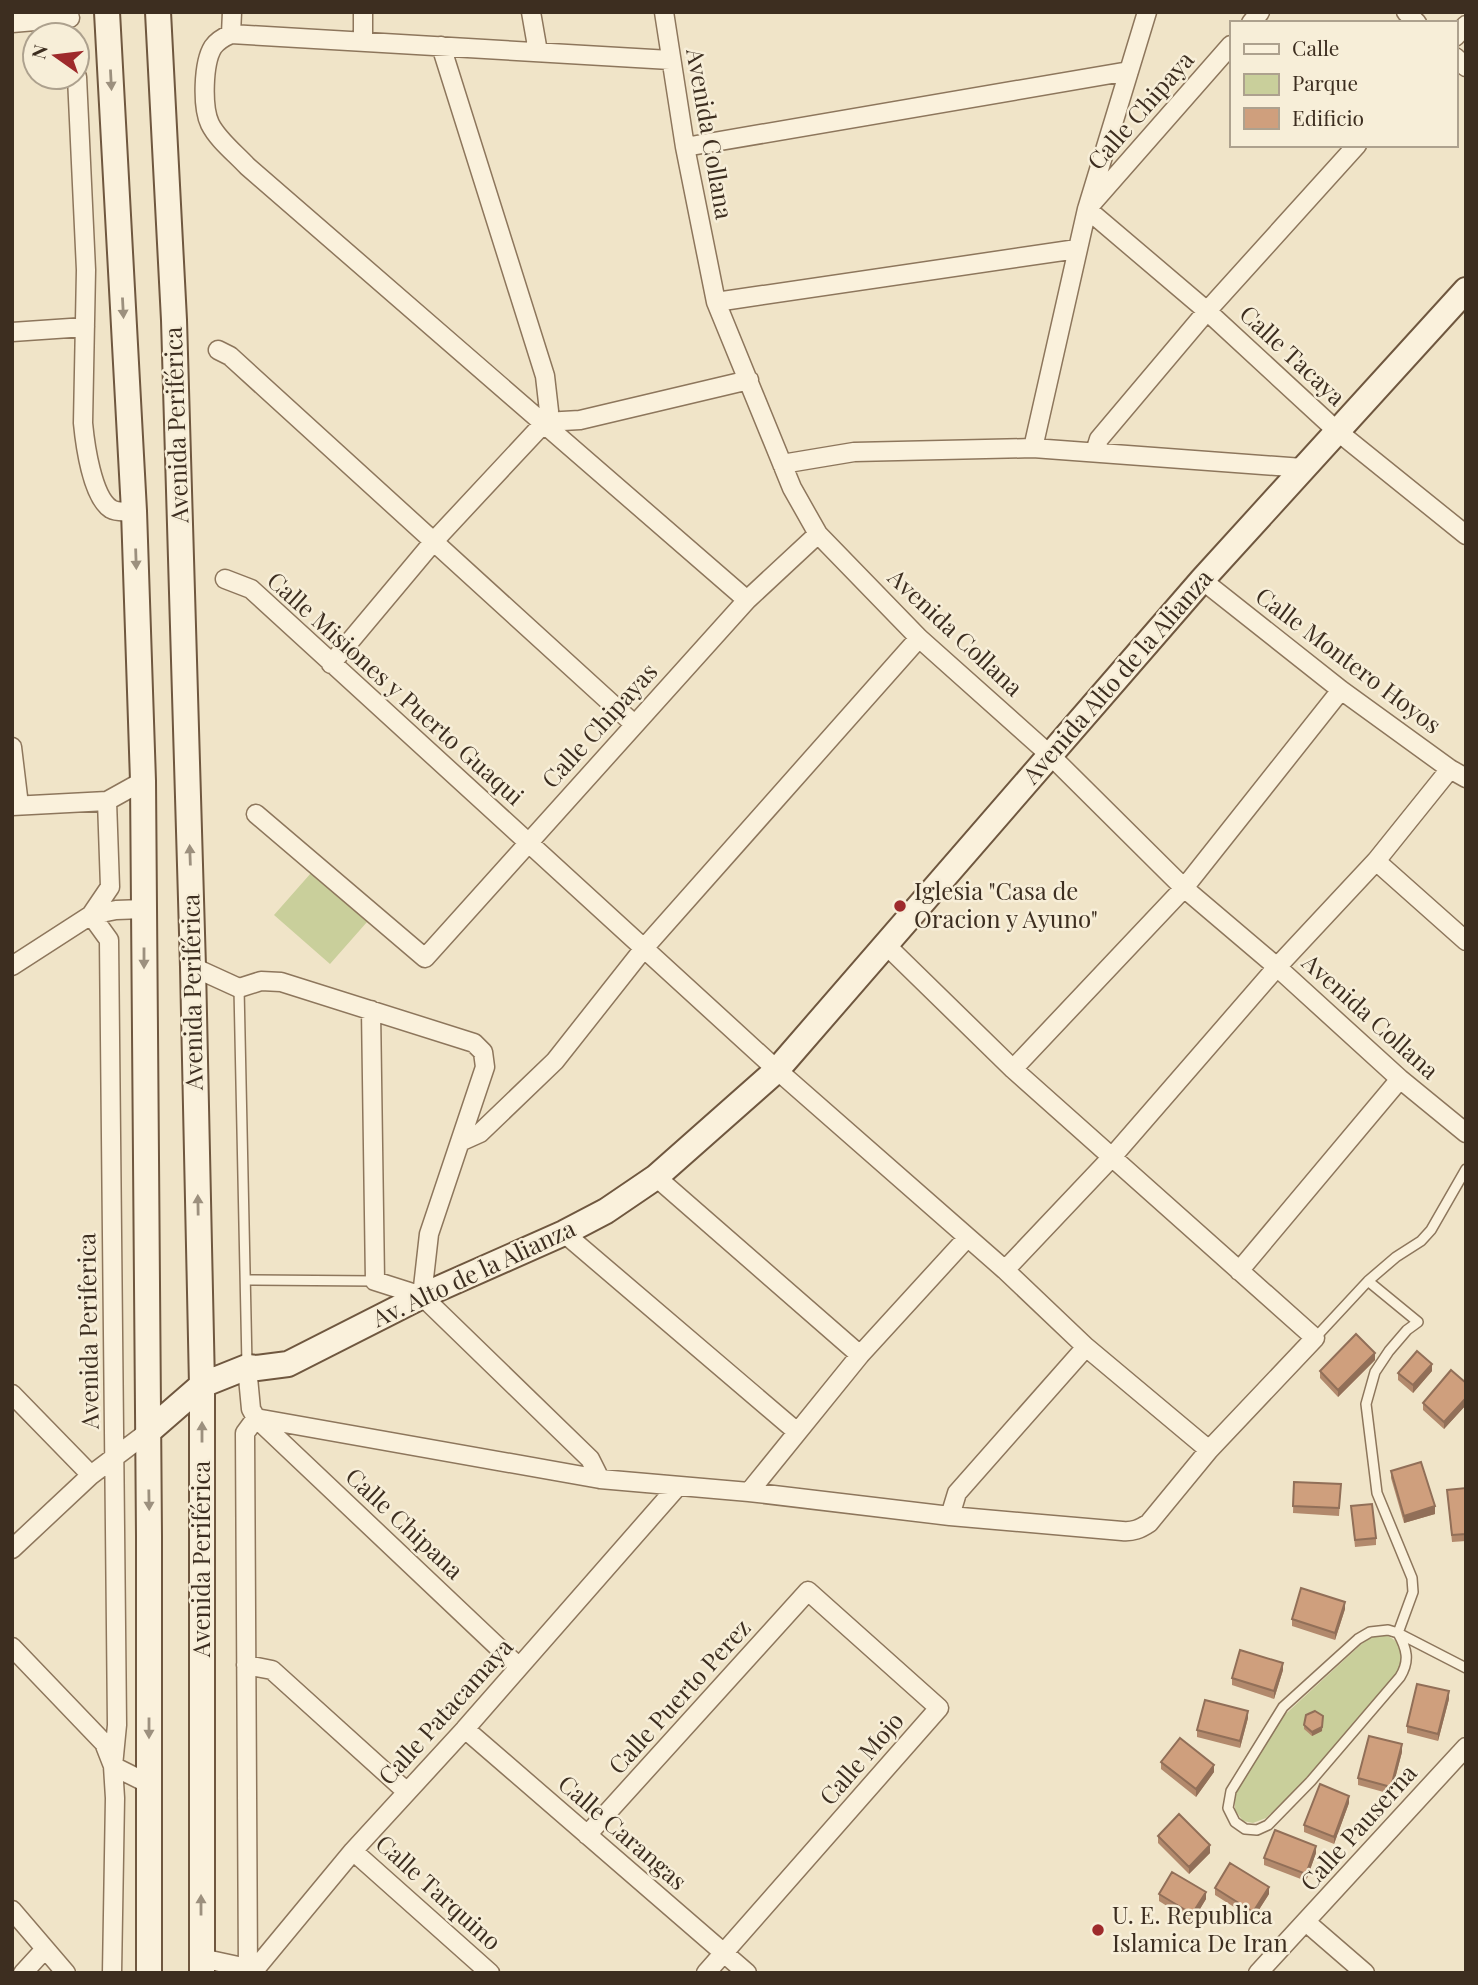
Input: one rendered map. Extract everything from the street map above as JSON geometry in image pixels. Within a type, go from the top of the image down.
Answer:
[{"type":"street","name":"Avenida Periférica","points":[[107,12],[134,511],[143,781],[149,1973]]},
{"type":"street","name":"Avenida Periférica","points":[[158,12],[162,134],[174,320],[193,967],[202,1385],[202,1966]]},
{"type":"street","points":[[231,34],[232,12]]},
{"type":"street","points":[[363,12],[363,41]]},
{"type":"street","points":[[531,12],[538,52]]},
{"type":"street","name":"Avenida Collana","points":[[664,12],[685,148],[716,302],[792,488],[818,534],[919,638],[1050,755],[1184,888],[1277,967],[1400,1079],[1466,1133]]},
{"type":"street","points":[[1033,448],[1087,209],[1147,12]]},
{"type":"street","points":[[670,60],[231,34],[221,39],[214,47],[207,67],[205,104],[215,132],[247,166],[747,600]]},
{"type":"street","points":[[331,664],[434,541],[545,422],[549,411],[545,376],[441,46]]},
{"type":"street","name":"Calle Chipaya","points":[[1087,209],[1230,46]]},
{"type":"street","points":[[685,148],[1129,71]]},
{"type":"street","points":[[78,91],[85,210],[83,423],[89,460],[106,504],[116,511],[134,511]]},
{"type":"street","points":[[1095,452],[1099,439],[1208,311],[1355,147]]},
{"type":"street","name":"Calle Tacaya","points":[[1087,209],[1208,311],[1337,430],[1466,535]]},
{"type":"street","points":[[716,302],[1077,249]]},
{"type":"street","name":"Avenida Alto de la Alianza","points":[[777,1070],[1202,580],[1466,290]]},
{"type":"street","points":[[12,332],[85,327]]},
{"type":"street","points":[[218,349],[230,356],[634,724]]},
{"type":"street","points":[[545,422],[580,420],[749,380]]},
{"type":"street","points":[[782,464],[854,452],[1033,448],[1303,468]]},
{"type":"street","name":"Calle Chipayas","points":[[256,814],[425,958],[747,600],[818,534]]},
{"type":"street","name":"Calle Misiones y Puerto Guaqui","points":[[225,579],[251,589],[777,1070],[1006,1270],[1086,1346],[1209,1450]]},
{"type":"street","name":"Calle Montero Hoyos","points":[[1202,580],[1341,690],[1466,778]]},
{"type":"street","points":[[460,1142],[480,1133],[555,1061],[645,947],[919,638]]},
{"type":"street","points":[[1013,1069],[1184,888],[1341,690]]},
{"type":"street","points":[[12,747],[16,806],[107,801],[143,781]]},
{"type":"street","points":[[1006,1270],[1112,1157],[1277,967],[1376,861],[1450,769]]},
{"type":"street","points":[[91,915],[110,887],[107,801]]},
{"type":"street","points":[[1376,861],[1466,940]]},
{"type":"street","points":[[12,966],[91,915],[116,910],[144,909]]},
{"type":"street","name":"Avenida Periferica","points":[[91,915],[109,940],[117,1725],[113,1766]]},
{"type":"street","points":[[256,1418],[600,1479],[749,1492],[950,1516],[1133,1531],[1149,1523],[1209,1450],[1315,1338],[1013,1069],[885,944]]},
{"type":"street","points":[[193,967],[239,988],[261,981],[281,982],[474,1043],[483,1052],[485,1067],[429,1234],[422,1296]]},
{"type":"street","points":[[371,1010],[375,1281],[422,1296],[590,1459],[600,1479]]},
{"type":"street","name":"Av. Alto de la Alianza","points":[[148,1432],[202,1385],[247,1367],[288,1364],[422,1296],[564,1233],[606,1211],[656,1177],[777,1070]]},
{"type":"street","points":[[1239,1271],[1400,1079]]},
{"type":"street","points":[[656,1177],[860,1355]]},
{"type":"street","points":[[564,1233],[796,1431]]},
{"type":"street","points":[[749,1492],[860,1355],[967,1238]]},
{"type":"street","points":[[950,1516],[957,1493],[1086,1346]]},
{"type":"street","points":[[247,1367],[251,1409],[256,1418]]},
{"type":"street","points":[[12,1394],[92,1475]]},
{"type":"street","points":[[248,1973],[245,1433],[256,1418]]},
{"type":"street","name":"Calle Chipana","points":[[256,1418],[519,1667]]},
{"type":"street","points":[[12,1549],[92,1475],[148,1432]]},
{"type":"street","name":"Calle Patacamaya","points":[[248,1973],[678,1486]]},
{"type":"street","name":"Calle Puerto Perez","points":[[587,1835],[808,1591]]},
{"type":"street","name":"Calle Mojo","points":[[706,1973],[939,1708],[808,1591]]},
{"type":"street","points":[[12,1647],[93,1730],[104,1743],[113,1766],[115,1798],[112,1973]]},
{"type":"street","points":[[246,1665],[272,1670],[407,1792]]},
{"type":"street","name":"Calle Carangas","points":[[465,1730],[747,1973]]},
{"type":"street","name":"Calle Pauserna","points":[[1258,1973],[1466,1747]]},
{"type":"street","points":[[113,1766],[149,1784]]},
{"type":"street","name":"Calle Tarquino","points":[[354,1851],[490,1973]]},
{"type":"street","points":[[12,1910],[66,1973]]},
{"type":"street","points":[[1306,1922],[1365,1973]]},
{"type":"street","points":[[23,1973],[45,1949]]},
{"type":"street","points":[[202,1966],[238,1966],[248,1973]]},
{"type":"lane","points":[[239,988],[247,1367]]},
{"type":"lane","points":[[1315,1338],[1368,1281],[1426,1236],[1466,1169]]},
{"type":"lane","points":[[246,1280],[375,1281]]},
{"type":"lane","points":[[1368,1281],[1418,1322],[1389,1350],[1375,1373],[1366,1404],[1377,1493],[1412,1578],[1413,1592],[1398,1633],[1407,1652],[1407,1665],[1374,1710],[1268,1825],[1245,1829],[1235,1822],[1228,1808],[1231,1791],[1285,1705],[1358,1639],[1370,1632],[1388,1630],[1398,1633],[1466,1668]]},
{"type":"green space","points":[[311,873],[367,922],[330,964],[274,915]]},
{"type":"green space","points":[[1381,1634],[1399,1646],[1404,1667],[1321,1765],[1266,1818],[1253,1823],[1243,1821],[1235,1810],[1235,1791],[1278,1721],[1367,1639]]},
{"type":"building","points":[[1356,1334],[1375,1353],[1338,1390],[1320,1371]]},
{"type":"building","points":[[1417,1351],[1432,1364],[1413,1385],[1398,1373]]},
{"type":"building","points":[[1451,1370],[1466,1383],[1466,1398],[1444,1422],[1423,1403]]},
{"type":"building","points":[[1421,1462],[1435,1506],[1404,1516],[1391,1471]]},
{"type":"building","points":[[1294,1482],[1341,1484],[1339,1508],[1293,1506]]},
{"type":"building","points":[[1466,1488],[1466,1534],[1452,1535],[1447,1490]]},
{"type":"building","points":[[1372,1504],[1376,1538],[1355,1540],[1351,1506]]},
{"type":"building","points":[[1301,1588],[1345,1602],[1335,1633],[1292,1619]]},
{"type":"building","points":[[1240,1650],[1283,1663],[1274,1691],[1232,1678]]},
{"type":"building","points":[[1417,1684],[1449,1691],[1438,1734],[1407,1726]]},
{"type":"building","points":[[1205,1700],[1248,1711],[1240,1741],[1197,1730]]},
{"type":"building","points":[[1315,1711],[1323,1716],[1322,1727],[1312,1732],[1304,1725],[1306,1715]]},
{"type":"building","points":[[1369,1736],[1402,1744],[1391,1787],[1358,1778]]},
{"type":"building","points":[[1180,1738],[1214,1765],[1196,1789],[1161,1762]]},
{"type":"building","points":[[1320,1784],[1349,1796],[1334,1837],[1304,1825]]},
{"type":"building","points":[[1179,1814],[1210,1845],[1189,1867],[1158,1836]]},
{"type":"building","points":[[1275,1830],[1316,1846],[1306,1874],[1264,1858]]},
{"type":"building","points":[[1230,1863],[1269,1887],[1253,1912],[1215,1888]]},
{"type":"building","points":[[1172,1872],[1206,1892],[1192,1914],[1159,1894]]},
{"type":"place","name":"Iglesia \"Casa de Oracion y Ayuno\"","points":[[900,906]]},
{"type":"place","name":"U. E. Republica Islamica De Iran","points":[[1098,1930]]}]
